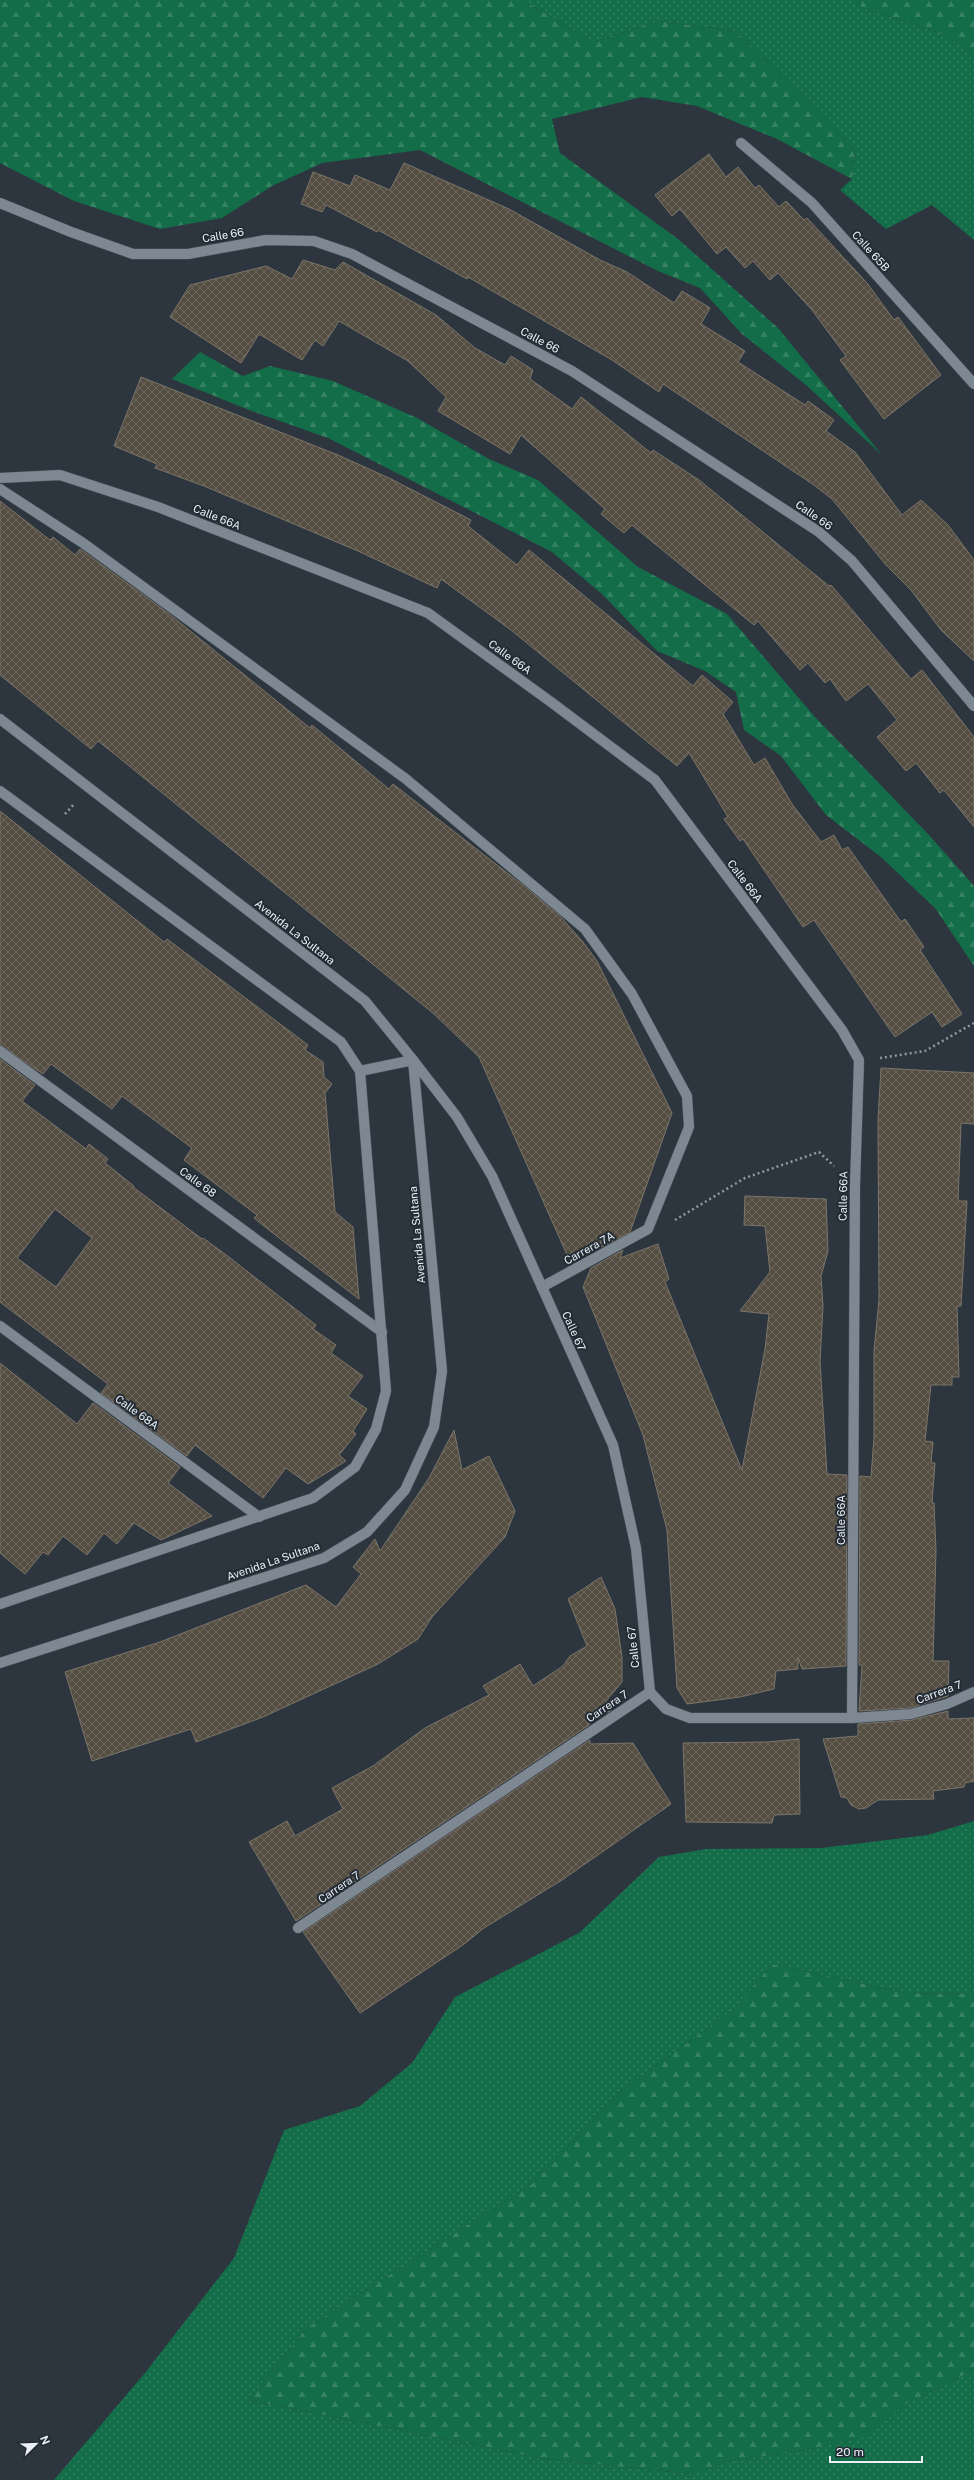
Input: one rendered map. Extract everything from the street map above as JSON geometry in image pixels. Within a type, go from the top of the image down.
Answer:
[{"type":"street","name":"Calle 65B","points":[[740,143],[812,203],[974,384]]},
{"type":"street","name":"Calle 66","points":[[0,202],[132,254],[188,254],[266,240],[314,241],[352,254],[572,371],[819,532],[852,561],[974,706]]},
{"type":"street","name":"Calle 66A","points":[[0,478],[60,475],[158,507],[428,613],[552,702],[655,780],[842,1030],[859,1060],[855,1185],[852,1718]]},
{"type":"street","points":[[0,489],[83,544],[406,779],[585,930],[632,994],[687,1096],[689,1127],[648,1229]]},
{"type":"street","name":"Avenida La Sultana","points":[[0,719],[365,1001],[413,1060],[442,1371],[434,1427],[405,1490],[367,1532],[324,1558],[0,1663]]},
{"type":"street","points":[[0,791],[341,1042],[360,1071],[386,1391],[376,1429],[355,1467],[313,1498],[0,1604]]},
{"type":"street","name":"Calle 68","points":[[0,1050],[382,1332]]},
{"type":"street","points":[[360,1071],[413,1060]]},
{"type":"street","name":"Calle 67","points":[[413,1060],[457,1117],[492,1176],[613,1445],[636,1548],[650,1692]]},
{"type":"street","name":"Carrera 7A","points":[[542,1287],[648,1229]]},
{"type":"street","name":"Calle 68A","points":[[0,1326],[259,1517]]},
{"type":"street","name":"Carrera 7","points":[[298,1928],[650,1692],[666,1709],[690,1718],[852,1718],[911,1714],[947,1704],[974,1692]]},
{"type":"path","points":[[52,829],[89,788]]},
{"type":"path","points":[[859,1060],[898,1057],[925,1051],[974,1023]]},
{"type":"path","points":[[648,1229],[680,1219],[745,1178],[819,1152],[855,1185]]},
{"type":"green space","points":[[0,0],[523,0],[593,42],[659,21],[735,31],[797,89],[855,151],[852,179],[777,139],[697,106],[642,97],[552,119],[560,153],[678,239],[778,328],[882,455],[806,385],[742,334],[700,288],[658,271],[420,150],[322,163],[272,186],[222,218],[160,229],[74,201],[0,163]]},
{"type":"green space","points":[[523,0],[856,0],[862,8],[940,33],[974,55],[974,240],[932,205],[886,229],[840,190],[852,179],[855,151],[797,89],[735,31],[659,21],[593,42]]},
{"type":"green space","points":[[856,0],[974,0],[974,55],[940,33],[862,8]]},
{"type":"green space","points":[[200,352],[243,376],[270,366],[333,381],[417,418],[489,459],[538,480],[638,567],[727,614],[815,717],[929,835],[974,886],[974,966],[935,908],[881,857],[826,815],[781,756],[744,730],[736,692],[705,671],[657,651],[602,594],[552,552],[328,438],[249,410],[172,379]]},
{"type":"green space","points":[[974,1821],[974,1994],[906,1993],[772,1964],[733,2010],[622,2090],[532,2184],[308,2327],[248,2400],[545,2459],[693,2474],[729,2461],[813,2449],[866,2436],[906,2404],[974,2370],[974,2480],[54,2480],[145,2373],[234,2258],[284,2130],[360,2106],[412,2063],[455,1997],[579,1933],[659,1857],[706,1849],[821,1848],[928,1835]]},
{"type":"green space","points":[[772,1964],[906,1993],[974,1994],[974,2370],[906,2404],[867,2436],[813,2449],[729,2461],[693,2474],[545,2459],[248,2400],[308,2327],[532,2184],[622,2090],[733,2010]]},
{"type":"building","points":[[709,154],[726,177],[738,167],[755,188],[759,185],[779,207],[786,201],[804,220],[807,218],[867,283],[894,320],[898,317],[941,375],[884,419],[840,360],[846,356],[812,310],[778,273],[770,280],[753,261],[745,268],[726,247],[717,254],[680,209],[672,216],[655,195]]},
{"type":"building","points":[[404,163],[509,209],[600,260],[627,272],[674,303],[682,291],[710,308],[701,324],[745,351],[738,362],[805,405],[808,401],[834,420],[826,431],[855,452],[902,515],[921,500],[948,525],[974,560],[974,661],[941,630],[911,590],[886,565],[832,499],[814,485],[663,384],[659,392],[612,360],[468,277],[467,279],[378,230],[377,232],[326,205],[322,212],[301,204],[313,172],[350,186],[355,175],[390,190]]},
{"type":"building","points":[[303,260],[335,270],[343,262],[436,315],[475,348],[505,365],[511,356],[533,370],[530,379],[572,409],[581,397],[651,453],[653,450],[699,480],[829,586],[831,585],[911,679],[922,670],[974,737],[974,827],[944,790],[940,793],[916,763],[906,771],[877,737],[897,720],[868,684],[846,701],[830,679],[825,683],[808,663],[800,670],[758,621],[754,625],[632,525],[624,533],[601,514],[605,509],[521,435],[510,454],[438,411],[446,397],[408,361],[339,321],[323,346],[315,340],[302,360],[259,334],[241,363],[170,317],[190,285],[266,266],[292,279]]},
{"type":"building","points":[[141,377],[338,455],[389,478],[471,520],[468,526],[517,565],[529,550],[693,686],[702,675],[733,702],[723,714],[754,765],[765,758],[792,804],[821,842],[834,835],[842,850],[848,847],[901,922],[905,919],[924,947],[920,950],[962,1014],[942,1027],[932,1012],[895,1037],[814,920],[803,927],[743,839],[740,841],[724,819],[728,817],[689,753],[677,766],[511,630],[441,579],[437,588],[358,551],[204,486],[155,468],[157,464],[114,446]]},
{"type":"building","points":[[0,501],[50,540],[53,537],[75,555],[80,549],[168,613],[310,728],[312,725],[389,789],[393,784],[524,886],[560,916],[583,942],[597,961],[672,1113],[630,1232],[598,1249],[601,1242],[568,1257],[479,1057],[434,1014],[117,756],[98,741],[91,749],[0,675]]},
{"type":"building","points":[[0,811],[164,942],[167,939],[308,1045],[305,1050],[323,1062],[324,1077],[332,1084],[325,1093],[335,1212],[353,1227],[359,1299],[254,1218],[257,1215],[184,1160],[192,1148],[122,1096],[112,1109],[51,1064],[43,1074],[0,1045]]},
{"type":"building","points":[[0,1059],[35,1085],[22,1101],[86,1149],[89,1144],[108,1159],[105,1163],[134,1186],[133,1187],[202,1239],[203,1238],[225,1254],[316,1325],[313,1329],[336,1345],[331,1353],[363,1376],[348,1396],[367,1409],[353,1431],[356,1434],[339,1455],[346,1461],[308,1484],[286,1468],[263,1498],[195,1445],[187,1456],[101,1393],[108,1384],[0,1302]],"holes":[[[55,1209],[92,1238],[56,1287],[17,1258]]]},
{"type":"building","points":[[881,1068],[974,1073],[974,1124],[961,1123],[958,1201],[967,1201],[961,1306],[957,1306],[959,1377],[952,1377],[952,1385],[931,1385],[925,1441],[933,1442],[931,1463],[935,1463],[932,1503],[934,1503],[936,1550],[933,1661],[949,1661],[948,1696],[910,1708],[859,1711],[862,1665],[859,1665],[860,1476],[871,1477],[874,1437],[874,1351],[879,1300],[878,1119]]},
{"type":"building","points":[[745,1196],[826,1199],[828,1251],[821,1276],[823,1306],[820,1361],[827,1474],[847,1475],[846,1666],[802,1669],[798,1657],[798,1669],[776,1671],[774,1689],[740,1697],[687,1704],[677,1688],[667,1530],[643,1435],[583,1287],[591,1268],[623,1250],[620,1258],[658,1244],[669,1279],[665,1282],[742,1470],[765,1349],[769,1314],[740,1311],[770,1272],[765,1226],[744,1225]]},
{"type":"building","points":[[0,1363],[77,1424],[93,1403],[180,1467],[168,1483],[212,1516],[161,1540],[134,1523],[117,1544],[104,1533],[87,1555],[63,1536],[48,1555],[43,1552],[25,1574],[0,1553]]},
{"type":"building","points":[[454,1430],[462,1470],[489,1456],[515,1511],[505,1537],[432,1617],[418,1639],[378,1664],[263,1717],[196,1742],[191,1729],[92,1761],[65,1672],[160,1642],[306,1585],[336,1607],[361,1574],[353,1567],[375,1539],[380,1551],[429,1478]]},
{"type":"building","points":[[601,1577],[615,1609],[622,1657],[622,1682],[606,1701],[612,1710],[607,1713],[589,1715],[589,1725],[296,1921],[249,1842],[287,1821],[295,1836],[343,1809],[332,1788],[373,1766],[425,1728],[489,1695],[483,1686],[520,1664],[533,1686],[563,1666],[570,1656],[587,1646],[568,1599]]},
{"type":"building","points":[[948,1711],[948,1719],[974,1718],[974,1781],[965,1783],[964,1787],[933,1791],[934,1799],[878,1800],[866,1808],[859,1809],[851,1805],[847,1798],[841,1797],[823,1739],[858,1736],[858,1724],[912,1720]]},
{"type":"building","points":[[799,1739],[800,1814],[774,1815],[772,1823],[686,1822],[683,1743],[767,1742]]},
{"type":"building","points":[[590,1740],[590,1744],[633,1743],[671,1804],[562,1880],[484,1928],[463,1945],[360,2013],[303,1932]]}]
